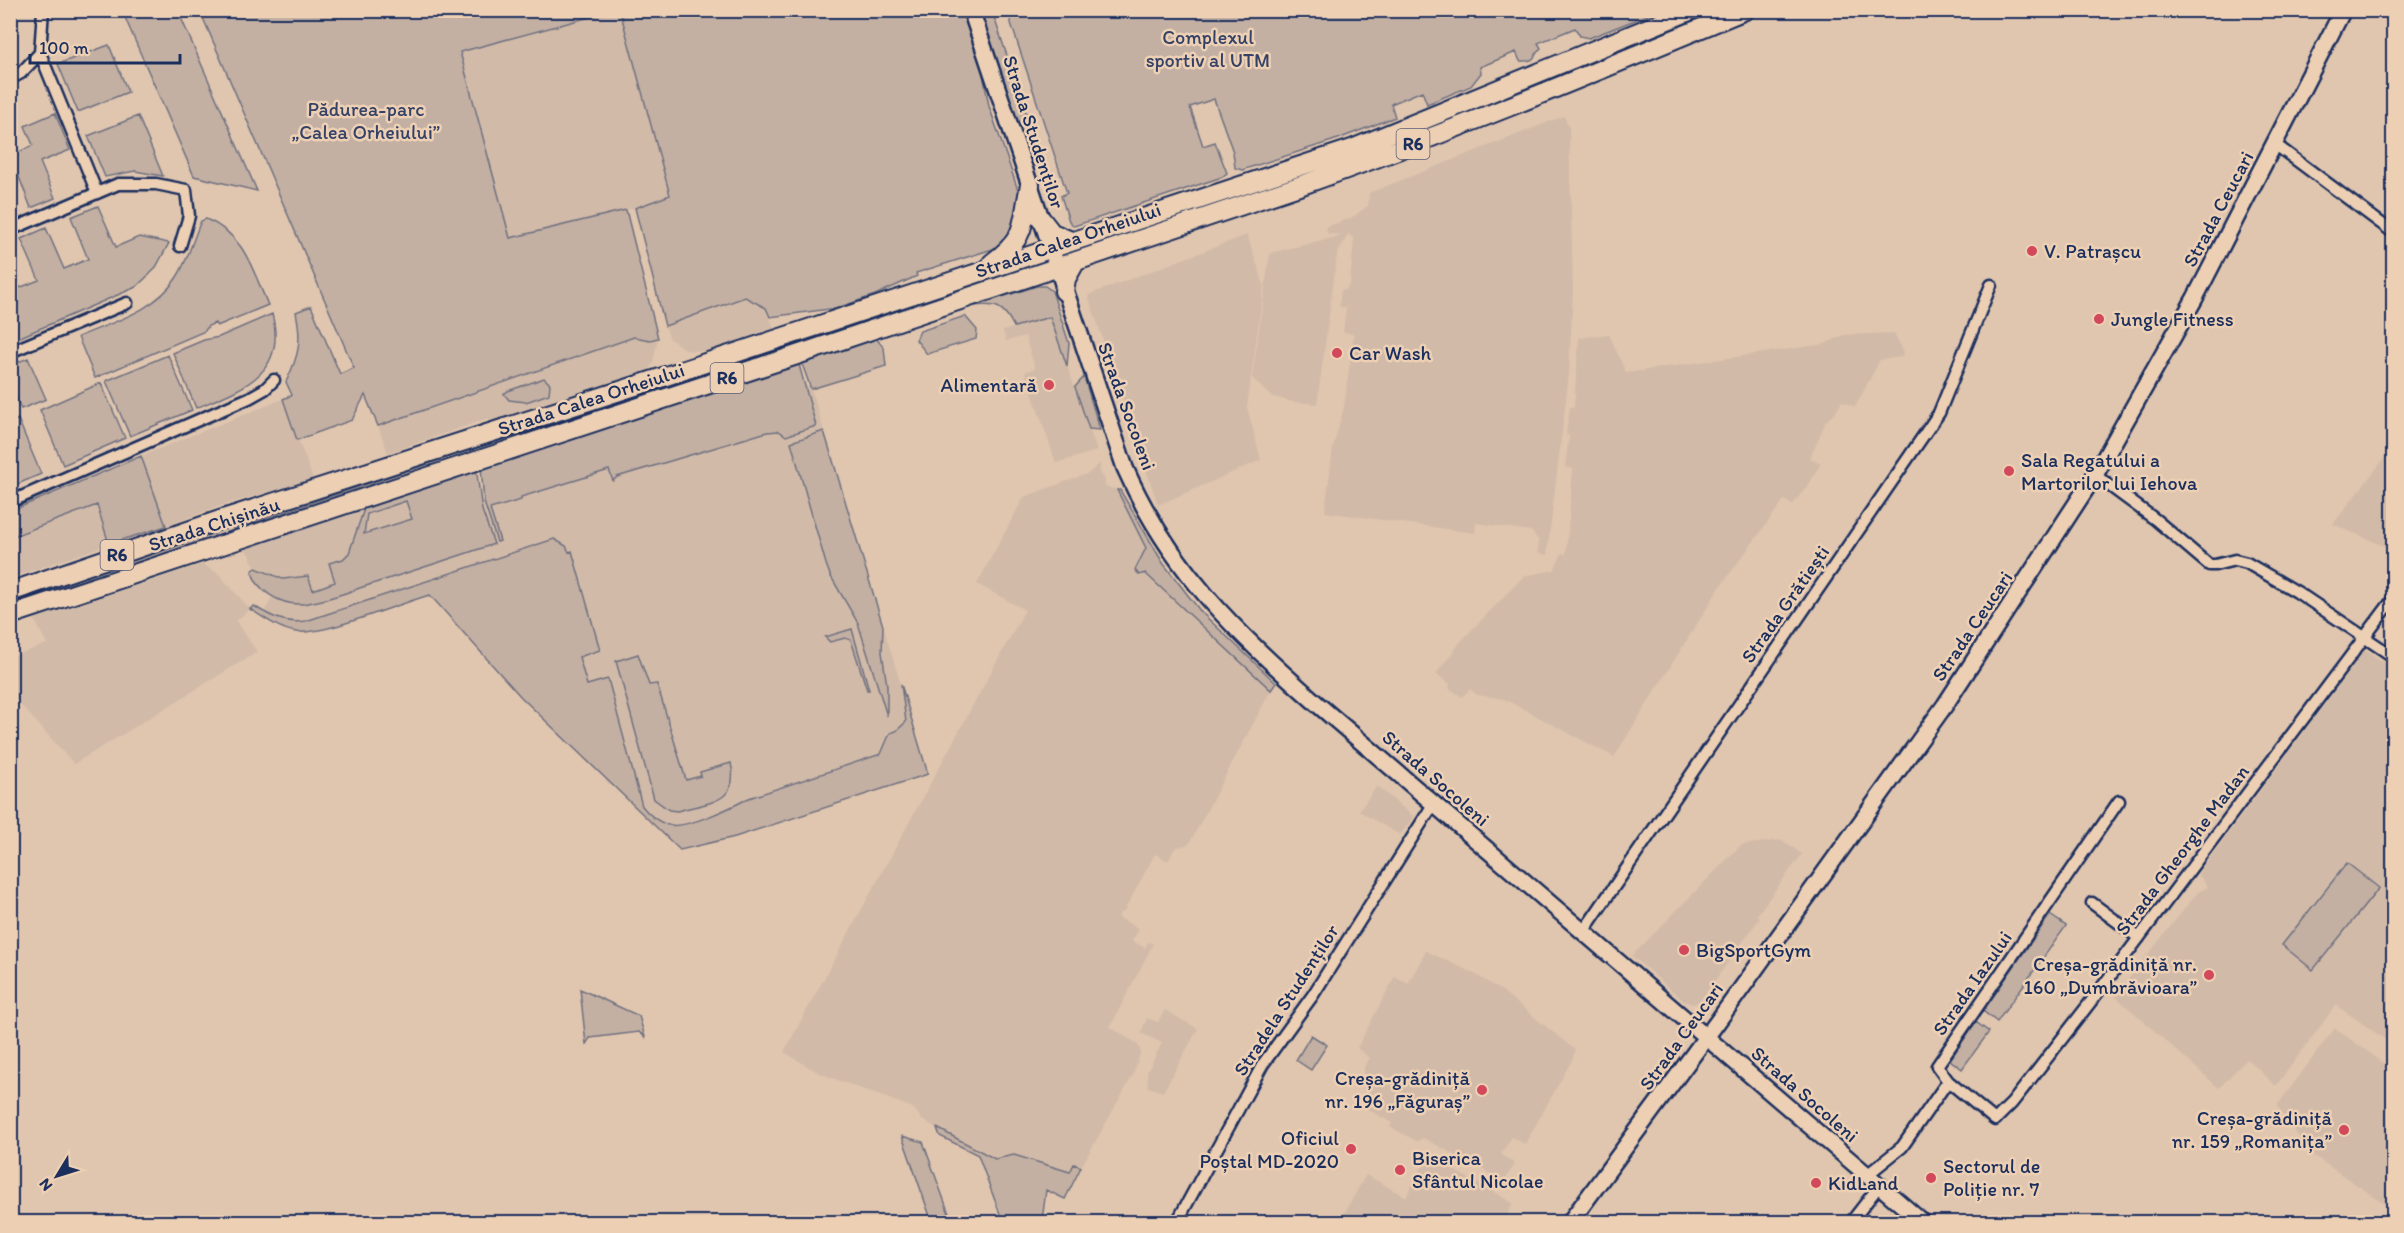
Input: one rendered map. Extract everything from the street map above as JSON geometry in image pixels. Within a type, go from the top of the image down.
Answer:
[{"type":"highway","name":"Strada Calea Orheiului","points":[[389,465],[1352,149],[1692,10]]},
{"type":"highway","name":"Strada Calea Orheiului","points":[[398,487],[1362,164],[1745,10]]},
{"type":"highway","points":[[1555,66],[1563,85]]},
{"type":"highway","points":[[978,273],[1009,250],[1017,240],[1023,225],[1030,185]]},
{"type":"highway","points":[[1041,219],[1052,233],[1071,241]]},
{"type":"highway","points":[[1064,291],[1066,279],[1076,261]]},
{"type":"highway","points":[[704,363],[711,383]]},
{"type":"highway","name":"Strada Chișinău","points":[[10,592],[389,465]]},
{"type":"highway","name":"Strada Chișinău","points":[[10,615],[398,487]]},
{"type":"highway","points":[[221,546],[223,519]]},
{"type":"main road","name":"Strada Studenților","points":[[971,10],[1057,267]]},
{"type":"main road","name":"Strada Ceucari","points":[[1570,1222],[1707,1037],[1966,675],[2095,475],[2195,298],[2276,145],[2343,10]]},
{"type":"main road","name":"Strada Socoleni","points":[[1057,267],[1125,468],[1147,515],[1175,558],[1208,601],[1316,703],[1922,1222]]},
{"type":"street","points":[[44,10],[40,53],[97,193]]},
{"type":"street","points":[[10,79],[26,68],[40,53]]},
{"type":"street","points":[[2276,145],[2394,233]]},
{"type":"street","points":[[10,230],[118,184],[156,184],[186,190],[189,216],[180,246]]},
{"type":"street","name":"Strada Grătiești","points":[[1583,932],[1939,413],[1991,285]]},
{"type":"street","points":[[10,352],[127,303]]},
{"type":"street","points":[[10,502],[249,398],[265,389],[274,380]]},
{"type":"street","points":[[2095,475],[2210,565],[2235,560],[2247,563],[2297,592],[2394,657]]},
{"type":"street","name":"Strada Gheorghe Madan","points":[[1948,1081],[1995,1120],[2012,1103],[2394,598]]},
{"type":"street","name":"Strada Iazului","points":[[1948,1081],[1937,1066],[2119,801]]},
{"type":"street","name":"Stradela Studenților","points":[[1177,1222],[1263,1064],[1312,995],[1434,803]]},
{"type":"street","points":[[2092,903],[2139,938]]},
{"type":"street","points":[[1867,1175],[1902,1147],[1948,1081]]},
{"type":"street","points":[[1851,1222],[1879,1186]]},
{"type":"shaded area","points":[[612,11],[620,11],[671,195],[630,209],[510,238],[459,52]]},
{"type":"shaded area","points":[[1564,116],[1569,128],[1573,292],[1569,374],[1547,555],[1538,553],[1539,541],[1531,531],[1476,523],[1475,533],[1325,512],[1333,448],[1344,407],[1354,334],[1343,332],[1346,308],[1339,306],[1341,290],[1346,290],[1350,283],[1354,238],[1348,234],[1337,255],[1317,404],[1293,402],[1270,396],[1252,378],[1270,253],[1344,235],[1328,234],[1326,227],[1351,218],[1368,206],[1369,193]]},
{"type":"shaded area","points":[[1247,235],[1264,285],[1247,407],[1261,460],[1158,505],[1088,295]]},
{"type":"shaded area","points":[[745,297],[766,308],[775,331],[710,352],[686,350],[670,339],[665,326]]},
{"type":"shaded area","points":[[1050,317],[1097,451],[1056,463],[1025,372],[1035,368],[1025,336],[1006,341],[1003,331]]},
{"type":"shaded area","points":[[1894,333],[1904,352],[1901,357],[1880,360],[1855,407],[1842,401],[1836,412],[1826,421],[1810,458],[1821,463],[1809,484],[1792,505],[1784,500],[1720,587],[1614,757],[1504,699],[1477,695],[1470,689],[1462,697],[1449,688],[1450,684],[1436,674],[1462,640],[1524,576],[1554,570],[1562,553],[1566,554],[1573,469],[1565,467],[1569,436],[1566,434],[1570,407],[1574,407],[1579,338],[1609,334],[1626,373],[1825,344],[1844,335]]},
{"type":"shaded area","points":[[634,337],[650,340],[658,338],[653,363],[647,372],[501,422],[486,419],[388,453],[378,426]]},
{"type":"shaded area","points":[[810,385],[928,774],[735,837],[680,850],[521,697],[430,595],[307,632],[286,629],[262,617],[279,583],[256,568],[246,549],[247,546],[365,506],[362,515],[406,500],[411,510]]},
{"type":"shaded area","points":[[283,399],[313,479],[217,507],[166,526],[141,456]]},
{"type":"shaded area","points":[[2393,447],[2393,550],[2333,524]]},
{"type":"shaded area","points":[[1100,463],[1100,472],[1105,480],[1105,486],[1117,490],[1146,548],[1139,575],[1145,573],[1271,690],[1189,844],[1175,848],[1168,861],[1155,854],[1123,913],[1121,912],[1118,917],[1139,929],[1132,941],[1145,948],[1148,942],[1153,944],[1110,1027],[1136,1043],[1141,1051],[1133,1075],[1081,1167],[1074,1164],[1071,1172],[1014,1155],[995,1159],[922,1120],[913,1108],[819,1073],[784,1052],[1025,610],[977,584],[1024,497],[1089,473]]},
{"type":"shaded area","points":[[97,505],[109,544],[11,578],[11,537]]},
{"type":"shaded area","points":[[202,564],[218,573],[250,609],[236,621],[257,652],[74,764],[11,694],[11,657],[47,644],[34,619]]},
{"type":"shaded area","points":[[2365,650],[2393,668],[2393,1045],[2336,1005],[2276,1086],[2247,1059],[2219,1088],[2115,996],[2198,892],[2208,887],[2198,874]]},
{"type":"shaded area","points":[[1377,786],[1414,817],[1400,835],[1359,811]]},
{"type":"shaded area","points":[[1782,840],[1802,854],[1757,915],[1760,918],[1700,1001],[1693,1004],[1684,1001],[1632,956],[1741,845]]},
{"type":"shaded area","name":"Creșa-grădiniță nr. 196 „Făguraș”","points":[[1426,951],[1473,973],[1502,991],[1575,1050],[1573,1058],[1525,1144],[1512,1137],[1501,1154],[1515,1164],[1504,1181],[1423,1138],[1417,1141],[1390,1127],[1392,1123],[1365,1108],[1364,1067],[1370,1058],[1357,1048],[1395,976],[1408,984]]},
{"type":"shaded area","points":[[1165,1010],[1198,1029],[1163,1092],[1148,1087],[1147,1072],[1162,1043],[1141,1033],[1147,1018],[1158,1022]]},
{"type":"shaded area","name":"Creșa-grădiniță nr. 159 „Romanița”","points":[[2335,1028],[2393,1070],[2394,1196],[2388,1206],[2311,1154],[2277,1106]]},
{"type":"shaded area","name":"Creșa-grădiniță nr. 196 „Făguraș”","points":[[1428,1156],[1513,1203],[1504,1222],[1339,1222],[1366,1175],[1406,1197]]},
{"type":"green space","name":"Complexul sportiv al UTM","points":[[1007,10],[1658,11],[1589,38],[1580,36],[1575,28],[1538,43],[1541,48],[1532,60],[1520,61],[1516,52],[1480,67],[1481,73],[1471,86],[1427,104],[1422,91],[1391,104],[1395,117],[1338,139],[1242,170],[1235,168],[1233,152],[1214,99],[1190,107],[1203,146],[1215,142],[1227,173],[1222,177],[1074,226],[1069,221],[1061,196],[1067,193]]},
{"type":"green space","points":[[127,11],[178,11],[257,191],[194,176],[126,20]]},
{"type":"green space","name":"Pădurea-parc „Calea Orheiului”","points":[[200,11],[612,11],[460,52],[510,238],[626,210],[658,338],[650,340],[634,337],[378,426],[365,395],[352,420],[297,440],[283,399],[292,395],[286,382],[298,348],[299,332],[296,312],[311,306],[340,374],[354,368]]},
{"type":"green space","points":[[620,11],[963,11],[982,69],[989,106],[1019,193],[1022,210],[1006,240],[996,248],[916,273],[917,276],[875,295],[837,308],[770,317],[766,308],[745,297],[665,326],[635,208],[670,195]]},
{"type":"green space","points":[[980,11],[992,11],[1043,163],[1033,167]]},
{"type":"green space","points":[[1714,11],[1724,11],[1564,75],[1564,71]]},
{"type":"green space","points":[[109,45],[128,92],[78,112],[58,64]]},
{"type":"green space","points":[[55,113],[70,150],[40,162],[55,198],[31,208],[11,156],[33,145],[25,126]]},
{"type":"green space","points":[[138,116],[163,176],[135,171],[105,177],[88,136]]},
{"type":"green space","points":[[98,206],[116,247],[139,237],[169,243],[155,269],[136,287],[11,341],[11,282],[14,290],[39,280],[21,239],[46,228],[64,269],[88,259],[71,217]]},
{"type":"green space","points":[[206,219],[230,234],[239,244],[252,266],[268,305],[217,326],[215,323],[208,326],[205,331],[95,378],[78,337],[132,314],[157,299],[168,289],[181,270],[201,221]]},
{"type":"green space","points":[[1036,262],[1038,266],[729,368],[727,366]]},
{"type":"green space","points":[[1037,286],[1045,286],[1052,291],[1069,343],[1067,366],[1050,317],[1014,327],[1003,310],[988,305],[973,306]]},
{"type":"green space","points":[[272,314],[275,335],[273,352],[267,366],[244,386],[196,408],[173,353],[204,340],[219,337]]},
{"type":"green space","points":[[965,316],[977,330],[976,339],[927,354],[916,340],[920,331]]},
{"type":"green space","points":[[876,338],[884,348],[886,366],[811,389],[801,361],[836,349],[844,350]]},
{"type":"green space","points":[[168,355],[192,410],[130,436],[106,381]]},
{"type":"green space","points":[[28,358],[46,399],[21,409],[11,385],[11,365]]},
{"type":"green space","points":[[798,361],[816,426],[786,436],[779,431],[767,432],[617,477],[613,481],[609,470],[521,497],[521,500],[490,509],[500,541],[497,542],[484,502],[481,466]]},
{"type":"green space","points":[[692,375],[690,380],[230,534],[233,529]]},
{"type":"green space","points":[[1084,377],[1100,430],[1089,429],[1075,387]]},
{"type":"green space","points":[[544,378],[550,384],[549,394],[526,402],[509,400],[504,394],[508,391]]},
{"type":"green space","points":[[101,383],[125,438],[63,465],[40,410]]},
{"type":"green space","points":[[18,419],[41,474],[13,486],[10,479],[11,422]]},
{"type":"green space","points":[[824,431],[883,626],[882,652],[887,686],[887,716],[858,623],[826,564],[791,442]]},
{"type":"green space","points":[[141,456],[166,526],[109,544],[97,505],[11,537],[11,511]]},
{"type":"green space","points":[[476,467],[482,510],[494,544],[310,603],[293,604],[278,599],[264,590],[254,578],[252,571],[256,568],[283,579],[308,576],[313,590],[335,582],[329,563],[343,559],[349,553],[365,506]],"holes":[[[406,501],[412,519],[364,534],[367,514]]]},
{"type":"green space","points":[[1117,490],[1120,490],[1163,563],[1201,612],[1276,683],[1271,690],[1145,573],[1139,575],[1135,570],[1146,548]]},
{"type":"green space","points":[[216,528],[213,540],[11,606],[11,601]]},
{"type":"green space","points":[[554,539],[566,546],[569,552],[572,551],[600,650],[579,657],[587,685],[608,679],[642,806],[657,820],[669,825],[698,821],[749,798],[881,754],[890,733],[906,722],[901,684],[928,774],[735,837],[680,850],[521,697],[430,595],[343,624],[309,632],[296,632],[284,628],[250,609],[254,606],[285,620],[306,621]]},
{"type":"green space","points":[[852,629],[869,690],[867,690],[851,640],[845,638],[830,642],[825,637]]},
{"type":"green space","points":[[638,654],[649,685],[657,684],[686,780],[701,776],[700,772],[731,763],[733,776],[731,787],[719,799],[677,811],[669,810],[654,799],[616,661]]},
{"type":"green space","points":[[2347,863],[2379,888],[2313,970],[2282,945]]},
{"type":"green space","points":[[2050,915],[2066,926],[1997,1022],[1983,1011]]},
{"type":"green space","points":[[580,989],[639,1016],[645,1037],[639,1032],[590,1038],[586,1044]]},
{"type":"green space","points":[[1976,1022],[1989,1032],[1962,1069],[1950,1060]]},
{"type":"green space","points":[[1311,1035],[1327,1045],[1311,1070],[1296,1060]]},
{"type":"green space","points":[[937,1128],[995,1159],[1014,1155],[1070,1172],[1074,1164],[1081,1167],[1065,1199],[1046,1190],[1043,1213],[1038,1222],[1003,1222],[978,1155],[940,1136]]},
{"type":"green space","points":[[902,1136],[923,1142],[952,1222],[932,1222]]},
{"type":"place","name":"V. Patrașcu","points":[[2032,251]]},
{"type":"place","name":"Jungle Fitness","points":[[2099,319]]},
{"type":"place","name":"Car Wash","points":[[1337,353]]},
{"type":"place","name":"Alimentară","points":[[1049,385]]},
{"type":"place","name":"Sala Regatului a Martorilor lui Iehova","points":[[2009,471]]},
{"type":"place","name":"BigSportGym","points":[[1684,950]]},
{"type":"place","name":"Creșa-grădiniță nr. 160 „Dumbrăvioara”","points":[[2209,975]]},
{"type":"place","name":"Creșa-grădiniță nr. 196 „Făguraș”","points":[[1482,1090]]},
{"type":"place","name":"Creșa-grădiniță nr. 159 „Romanița”","points":[[2344,1130]]},
{"type":"place","name":"Oficiul Poștal MD-2020","points":[[1351,1149]]},
{"type":"place","name":"Biserica Sfântul Nicolae","points":[[1400,1170]]},
{"type":"place","name":"Sectorul de Poliție nr. 7","points":[[1931,1178]]},
{"type":"place","name":"KidLand","points":[[1816,1183]]}]
